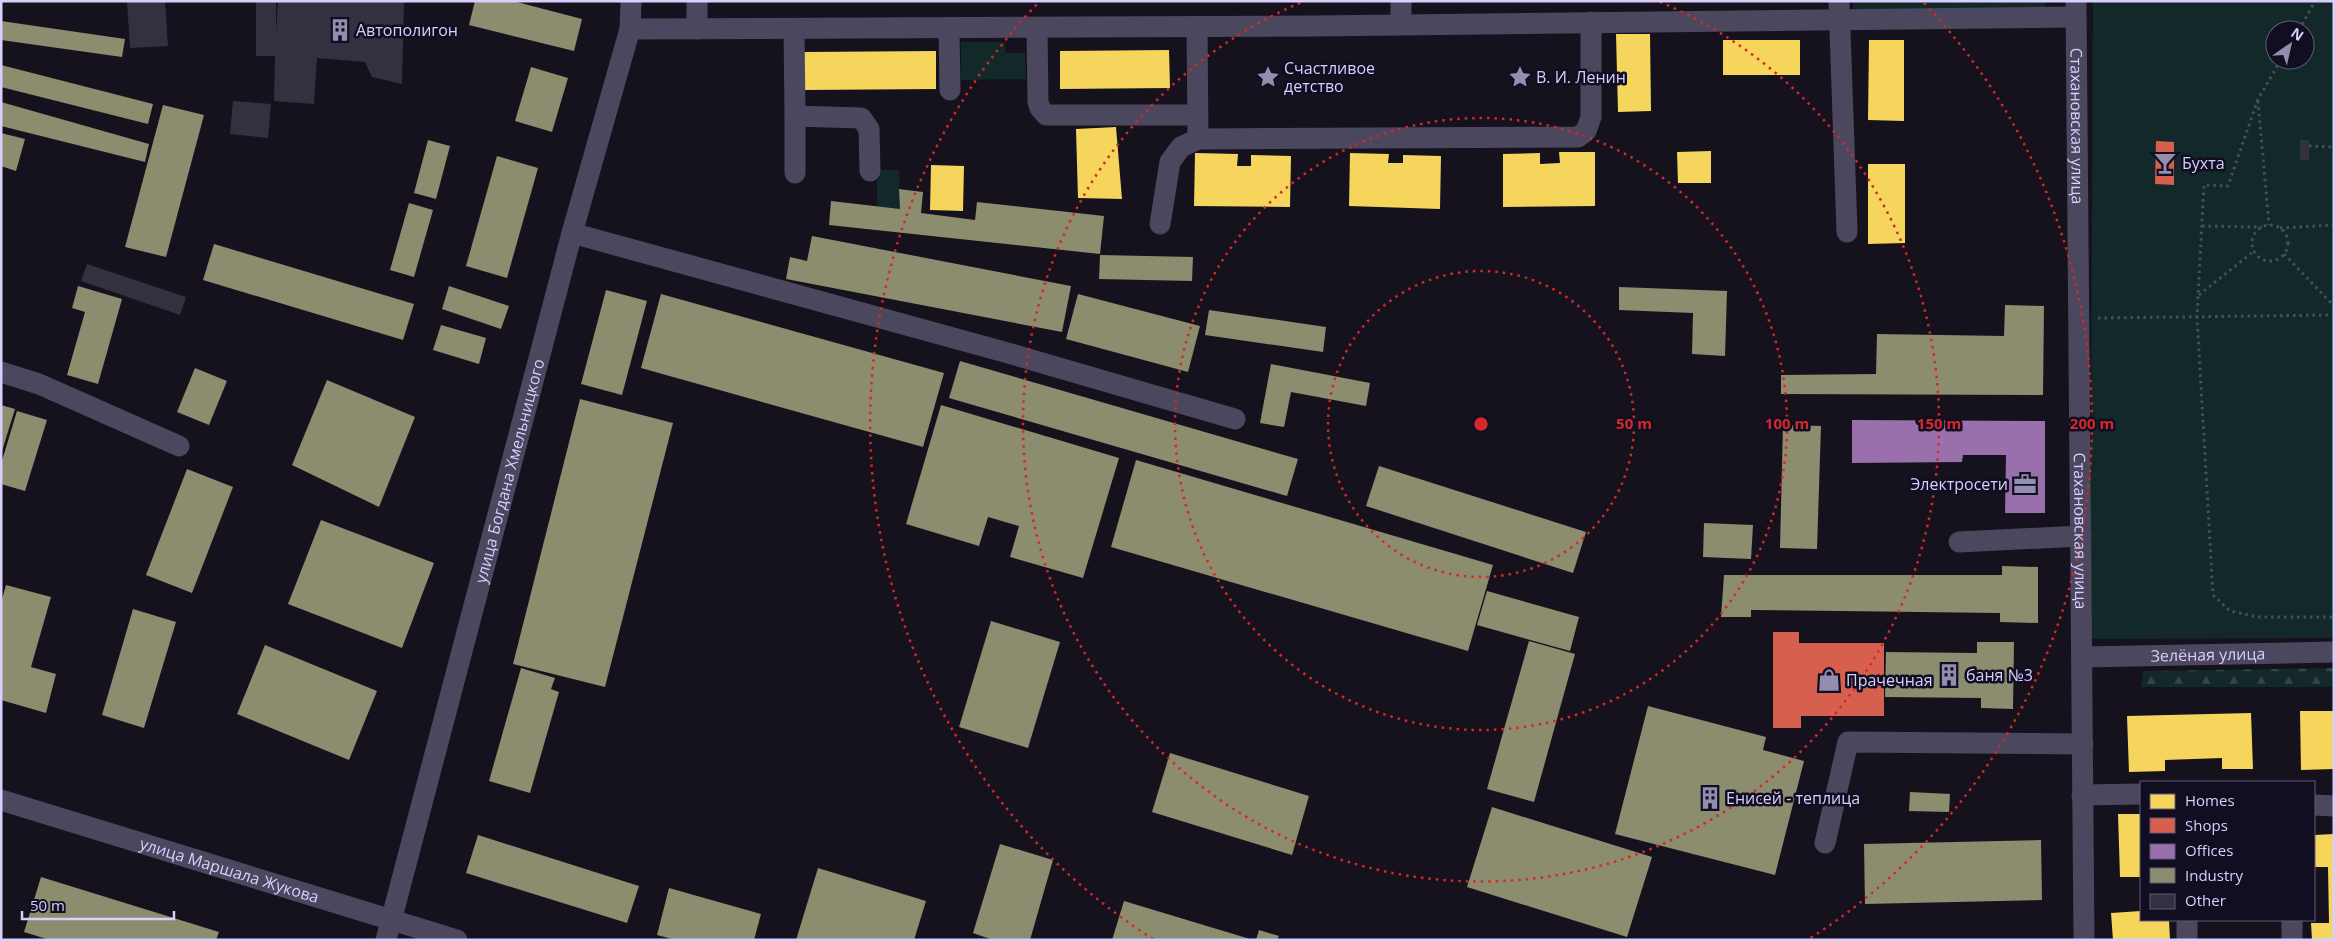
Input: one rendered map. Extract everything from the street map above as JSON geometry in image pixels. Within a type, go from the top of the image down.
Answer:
[{"type":"street","name":"улица Богдана Хмельницкого","points":[[389,930],[572,233],[630,30],[631,1]]},
{"type":"street","points":[[697,1],[697,29]]},
{"type":"street","points":[[1401,1],[1401,24]]},
{"type":"street","points":[[630,30],[1197,27],[1590,22],[1840,10],[2076,9]]},
{"type":"street","name":"Стахановская улица","points":[[2076,9],[2084,940]]},
{"type":"street","points":[[1840,10],[1847,232]]},
{"type":"street","points":[[1160,224],[1170,162],[1180,147],[1198,139],[1578,137],[1586,131],[1591,117],[1590,22]]},
{"type":"street","points":[[1197,27],[1198,139]]},
{"type":"street","points":[[949,28],[950,90]]},
{"type":"street","points":[[1038,28],[1038,102],[1042,112],[1046,114],[1198,116]]},
{"type":"street","points":[[794,29],[795,173]]},
{"type":"street","points":[[795,116],[861,118],[869,129],[870,171]]},
{"type":"street","points":[[572,233],[1008,353],[1235,419]]},
{"type":"street","points":[[1,372],[39,384],[179,446]]},
{"type":"street","points":[[1959,542],[2081,536]]},
{"type":"street","name":"Зелёная улица","points":[[2082,657],[2334,652]]},
{"type":"street","points":[[1825,843],[1848,742],[2083,744]]},
{"type":"street","points":[[2082,795],[2140,794]]},
{"type":"street","name":"улица Маршала Жукова","points":[[1,800],[389,930],[457,940]]},
{"type":"street","points":[[2315,805],[2334,806]]},
{"type":"street","points":[[2187,921],[2187,940]]},
{"type":"street","points":[[2292,921],[2292,940]]},
{"type":"path","points":[[2305,20],[2315,1]]},
{"type":"path","points":[[2275,70],[2258,99],[2228,186],[2204,185],[2199,295],[2196,316],[2213,595],[2230,611],[2258,617],[2334,617]]},
{"type":"path","points":[[2258,99],[2269,225]]},
{"type":"path","points":[[2309,146],[2334,147]]},
{"type":"path","points":[[2202,226],[2262,227],[2269,225],[2280,228],[2334,225]]},
{"type":"path","points":[[2262,227],[2254,234],[2254,251],[2258,256],[2268,260],[2274,260],[2284,254],[2288,243],[2280,228]]},
{"type":"path","points":[[2199,295],[2254,251]]},
{"type":"path","points":[[2284,254],[2334,306]]},
{"type":"path","points":[[2080,318],[2334,316]]},
{"type":"green space","points":[[1853,1],[2045,1],[2044,15],[1853,13]]},
{"type":"green space","points":[[2093,1],[2334,1],[2334,638],[2090,639]]},
{"type":"green space","points":[[961,42],[1005,42],[1005,53],[1025,53],[1026,79],[961,80]]},
{"type":"green space","points":[[877,170],[899,170],[900,209],[877,206]]},
{"type":"green space","points":[[2334,668],[2334,687],[2141,687],[2143,671]]},
{"type":"building: Homes","points":[[1616,34],[1650,34],[1651,111],[1618,112]]},
{"type":"building: Homes","points":[[1723,40],[1800,40],[1800,75],[1723,75]]},
{"type":"building: Homes","points":[[1869,40],[1904,40],[1904,121],[1868,120]]},
{"type":"building: Homes","points":[[1169,50],[1170,88],[1060,89],[1060,51]]},
{"type":"building: Homes","points":[[936,51],[936,89],[804,90],[804,52]]},
{"type":"building: Homes","points":[[1116,127],[1122,199],[1078,198],[1076,129]]},
{"type":"building: Homes","points":[[1711,151],[1711,183],[1678,183],[1677,152]]},
{"type":"building: Homes","points":[[1559,152],[1595,152],[1595,206],[1503,207],[1503,154],[1540,153],[1540,164],[1560,163]]},
{"type":"building: Homes","points":[[1195,153],[1238,154],[1237,166],[1251,166],[1251,155],[1291,156],[1290,207],[1194,206]]},
{"type":"building: Homes","points":[[1350,153],[1389,154],[1388,163],[1403,163],[1403,155],[1441,156],[1440,209],[1349,206]]},
{"type":"building: Homes","points":[[1868,164],[1905,164],[1905,243],[1868,244]]},
{"type":"building: Homes","points":[[931,165],[964,166],[963,211],[930,210]]},
{"type":"building: Homes","points":[[2300,711],[2334,711],[2334,769],[2301,770]]},
{"type":"building: Homes","points":[[2251,713],[2253,769],[2222,769],[2222,758],[2165,760],[2165,771],[2129,772],[2127,716]]},
{"type":"building: Homes","points":[[2118,814],[2140,814],[2140,877],[2120,877]]},
{"type":"building: Homes","points":[[2334,834],[2334,940],[2312,940],[2311,923],[2329,923],[2328,867],[2315,867],[2315,835]]},
{"type":"building: Homes","points":[[2140,911],[2140,921],[2169,921],[2170,940],[2113,940],[2111,913]]},
{"type":"building: Shops","name":"Бухта","points":[[2156,141],[2174,142],[2174,185],[2155,184]]},
{"type":"building: Shops","name":"Прачечная","points":[[1773,632],[1799,632],[1799,643],[1884,643],[1884,716],[1801,716],[1801,728],[1773,728]]},
{"type":"building: Offices","points":[[1852,420],[2045,421],[2045,513],[2005,513],[2006,455],[1963,455],[1962,462],[1852,463]]},
{"type":"building: Industry","points":[[475,1],[513,1],[582,19],[574,51],[469,25]]},
{"type":"building: Industry","points":[[1,21],[125,39],[122,57],[1,40]]},
{"type":"building: Industry","points":[[1,65],[153,104],[148,124],[1,87]]},
{"type":"building: Industry","points":[[531,67],[568,78],[552,132],[515,121]]},
{"type":"building: Industry","points":[[1,102],[149,144],[145,162],[1,126]]},
{"type":"building: Industry","points":[[163,105],[204,115],[166,257],[125,247]]},
{"type":"building: Industry","points":[[1,133],[25,139],[16,171],[1,166]]},
{"type":"building: Industry","points":[[428,140],[450,146],[436,199],[414,193]]},
{"type":"building: Industry","points":[[497,156],[538,168],[507,278],[466,266]]},
{"type":"building: Industry","points":[[899,189],[923,192],[921,213],[975,220],[977,202],[1104,216],[1100,254],[829,225],[831,201],[900,209]]},
{"type":"building: Industry","points":[[409,203],[433,210],[414,277],[390,270]]},
{"type":"building: Industry","points":[[812,236],[1071,286],[1062,332],[786,279],[790,257],[807,261]]},
{"type":"building: Industry","points":[[214,244],[414,304],[403,340],[203,280]]},
{"type":"building: Industry","points":[[1100,255],[1193,257],[1192,281],[1099,279]]},
{"type":"building: Industry","points":[[78,286],[122,299],[98,384],[67,375],[85,312],[72,308]]},
{"type":"building: Industry","points":[[449,286],[509,306],[501,329],[442,309]]},
{"type":"building: Industry","points":[[1619,287],[1727,291],[1725,356],[1692,354],[1693,313],[1619,310]]},
{"type":"building: Industry","points":[[606,290],[647,301],[622,395],[581,384]]},
{"type":"building: Industry","points":[[661,294],[944,373],[923,447],[641,368]]},
{"type":"building: Industry","points":[[1078,294],[1200,326],[1188,372],[1066,339]]},
{"type":"building: Industry","points":[[2005,305],[2044,306],[2043,395],[1781,394],[1781,375],[1876,374],[1877,334],[2004,336]]},
{"type":"building: Industry","points":[[1209,310],[1326,327],[1323,352],[1205,335]]},
{"type":"building: Industry","points":[[441,325],[486,338],[479,364],[433,350]]},
{"type":"building: Industry","points":[[960,361],[1298,459],[1287,496],[949,398]]},
{"type":"building: Industry","points":[[1271,364],[1370,383],[1366,406],[1291,392],[1284,427],[1260,423]]},
{"type":"building: Industry","points":[[195,368],[227,381],[209,425],[177,412]]},
{"type":"building: Industry","points":[[327,380],[415,417],[379,507],[292,465]]},
{"type":"building: Industry","points":[[580,399],[673,423],[605,687],[513,664]]},
{"type":"building: Industry","points":[[1,405],[15,409],[2,451],[1,451]]},
{"type":"building: Industry","points":[[941,405],[1119,458],[1083,578],[1010,557],[1019,526],[988,517],[979,546],[906,524]]},
{"type":"building: Industry","points":[[17,411],[47,420],[25,491],[1,484],[1,464]]},
{"type":"building: Industry","points":[[1783,425],[1821,426],[1817,549],[1780,548]]},
{"type":"building: Industry","points":[[1136,460],[1493,565],[1468,651],[1111,547]]},
{"type":"building: Industry","points":[[1379,466],[1586,532],[1573,573],[1366,506]]},
{"type":"building: Industry","points":[[187,469],[233,487],[192,593],[146,575]]},
{"type":"building: Industry","points":[[321,520],[434,563],[402,648],[288,604]]},
{"type":"building: Industry","points":[[1704,523],[1753,525],[1751,559],[1703,557]]},
{"type":"building: Industry","points":[[2002,566],[2038,567],[2038,623],[2000,622],[2000,613],[1751,610],[1751,617],[1721,617],[1724,575],[2002,575]]},
{"type":"building: Industry","points":[[6,585],[51,597],[31,667],[56,674],[46,713],[1,700],[1,603]]},
{"type":"building: Industry","points":[[1487,591],[1579,617],[1570,651],[1477,625]]},
{"type":"building: Industry","points":[[133,609],[176,622],[144,728],[102,715]]},
{"type":"building: Industry","points":[[991,621],[1060,642],[1028,748],[959,727]]},
{"type":"building: Industry","points":[[1529,641],[1575,654],[1534,802],[1487,789]]},
{"type":"building: Industry","name":"баня №3","points":[[1977,642],[2014,642],[2013,709],[1981,708],[1981,698],[1885,697],[1886,652],[1977,653]]},
{"type":"building: Industry","points":[[265,645],[377,691],[349,760],[237,714]]},
{"type":"building: Industry","points":[[521,668],[555,678],[551,689],[559,692],[530,793],[489,781]]},
{"type":"building: Industry","name":"Енисей - теплица","points":[[1648,706],[1766,737],[1763,750],[1804,761],[1775,875],[1615,834]]},
{"type":"building: Industry","points":[[1170,753],[1309,796],[1292,855],[1152,812]]},
{"type":"building: Industry","points":[[1910,792],[1950,794],[1949,812],[1909,811]]},
{"type":"building: Industry","points":[[1492,807],[1652,857],[1627,937],[1467,887]]},
{"type":"building: Industry","points":[[478,835],[639,886],[627,923],[466,873]]},
{"type":"building: Industry","points":[[2041,840],[2042,900],[1865,904],[1864,844]]},
{"type":"building: Industry","points":[[1000,844],[1053,860],[1030,940],[993,940],[973,933]]},
{"type":"building: Industry","points":[[818,868],[926,901],[914,940],[796,940]]},
{"type":"building: Industry","points":[[41,877],[219,932],[216,940],[50,940],[24,932]]},
{"type":"building: Industry","points":[[669,888],[761,914],[754,940],[676,940],[657,935]]},
{"type":"building: Industry","points":[[1124,901],[1250,939],[1250,940],[1112,940]]},
{"type":"building: Industry","points":[[1259,930],[1279,936],[1277,940],[1256,940]]},
{"type":"building: Other","points":[[127,1],[165,1],[168,46],[130,48]]},
{"type":"building: Other","name":"Автополигон","points":[[256,1],[276,1],[276,34],[278,1],[404,1],[402,84],[372,77],[365,62],[317,58],[314,104],[274,101],[275,56],[256,56]]},
{"type":"building: Other","points":[[233,101],[271,104],[268,138],[230,134]]},
{"type":"building: Other","points":[[2300,140],[2309,140],[2309,160],[2300,160]]},
{"type":"building: Other","points":[[87,264],[186,297],[180,315],[81,281]]},
{"type":"place","name":"Автополигон","points":[[340,30]]},
{"type":"place","name":"Счастливое детство","points":[[1268,77]]},
{"type":"place","name":"В. И. Ленин","points":[[1520,77]]},
{"type":"place","name":"Бухта","points":[[2165,163]]},
{"type":"place","name":"Электросети","points":[[2025,484]]},
{"type":"place","name":"баня №3","points":[[1949,675]]},
{"type":"place","name":"Прачечная","points":[[1829,680]]},
{"type":"place","name":"Енисей - теплица","points":[[1710,798]]}]
